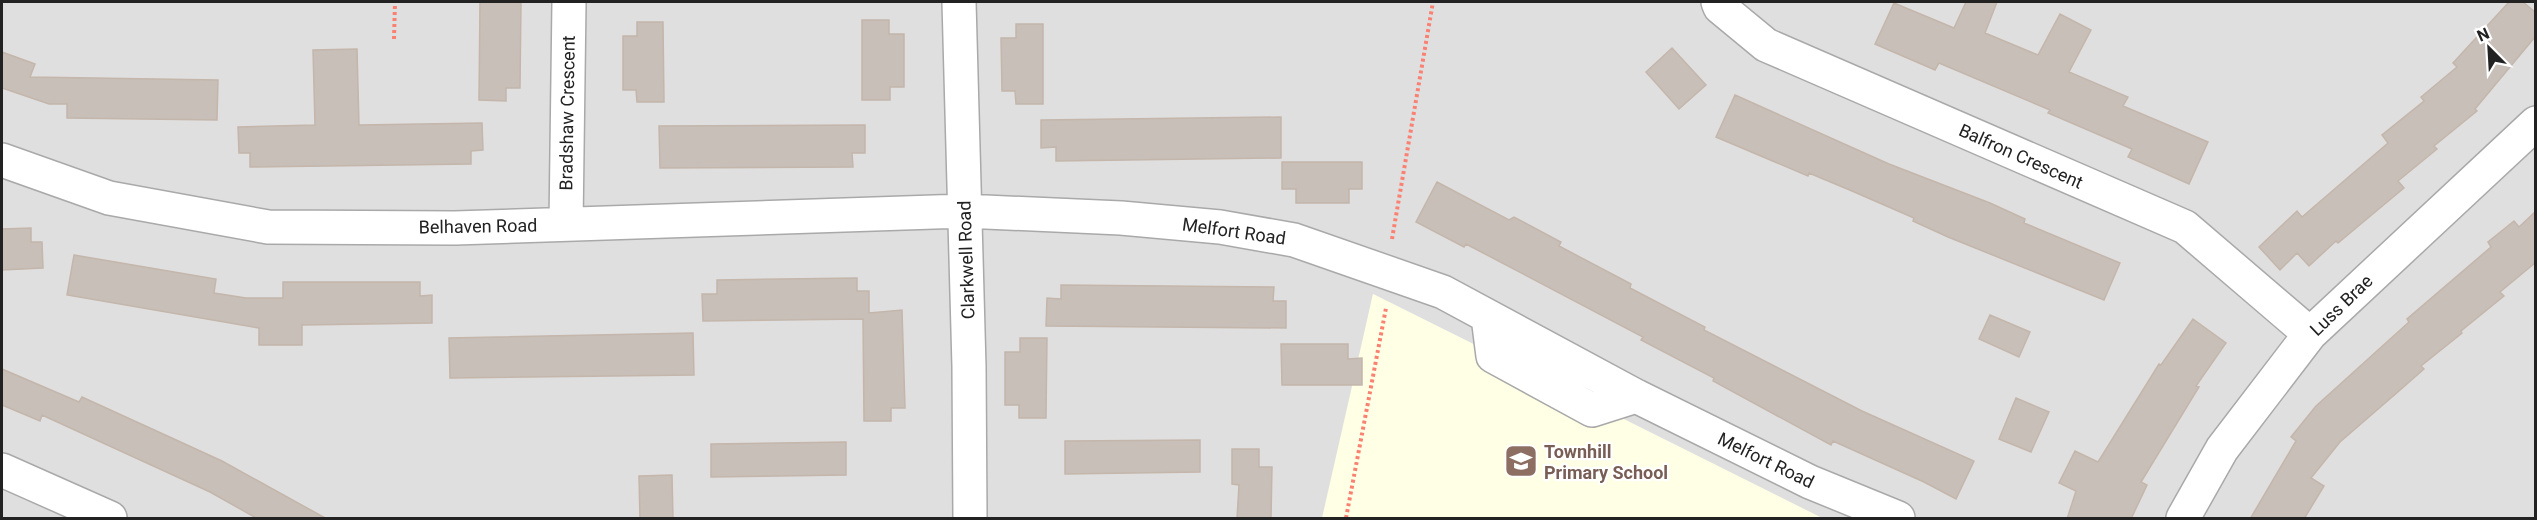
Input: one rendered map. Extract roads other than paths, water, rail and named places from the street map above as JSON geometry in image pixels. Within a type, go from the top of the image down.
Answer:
[{"type":"street","name":"Bradshaw Crescent","points":[[566,224],[569,2]]},
{"type":"street","name":"Clarkwell Road","points":[[959,2],[970,519]]},
{"type":"street","name":"Balfron Crescent","points":[[1718,2],[1720,7],[1766,45],[2185,227],[2310,334]]},
{"type":"street","name":"Luss Brae","points":[[2183,519],[2222,449],[2310,334],[2535,123]]},
{"type":"street","name":"Belhaven Road","points":[[2,160],[109,198],[268,227],[455,228],[964,211]]},
{"type":"street","name":"Melfort Road","points":[[964,211],[1121,218],[1220,227],[1294,240],[1443,292],[1636,396],[1810,482],[1898,519]]},
{"type":"street","points":[[2,470],[110,519]]},
{"type":"place","name":"Townhill Primary School","points":[[1521,461]]}]
